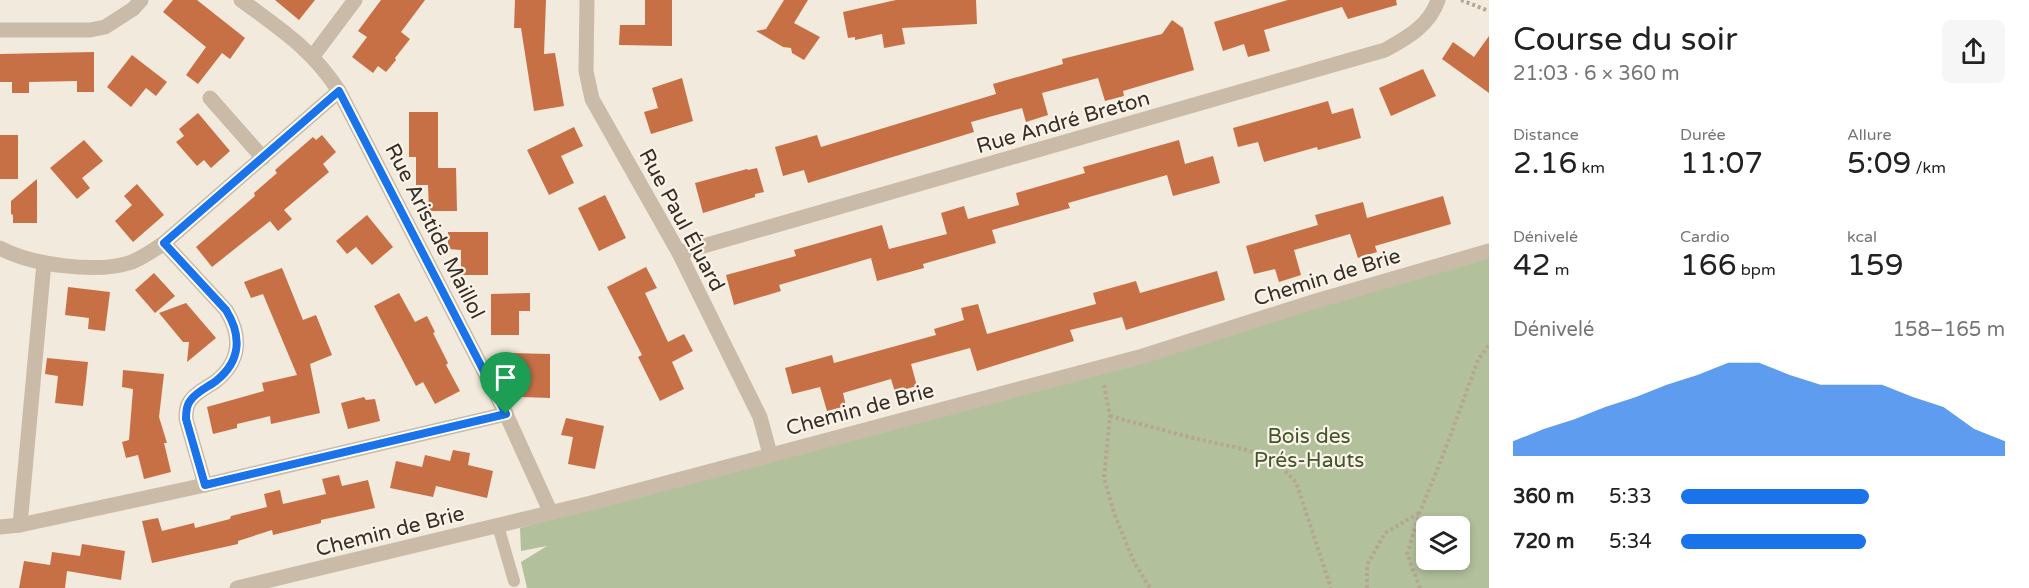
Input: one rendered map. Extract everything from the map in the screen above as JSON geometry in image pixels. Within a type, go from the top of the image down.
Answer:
[{"type":"street","points":[[0,30],[90,30],[105,27],[133,9],[141,0]]},
{"type":"street","name":"Rue Aristide Maillol","points":[[241,0],[313,56],[339,91],[506,414],[551,513]]},
{"type":"street","points":[[313,56],[355,0]]},
{"type":"street","name":"Rue Paul Éluard","points":[[586,0],[586,71],[592,99],[679,253],[759,417],[770,454]]},
{"type":"street","name":"Rue André Breton","points":[[679,253],[1385,50],[1415,34],[1436,7],[1438,0]]},
{"type":"street","points":[[0,248],[29,260],[99,268],[115,266],[149,254],[339,91]]},
{"type":"street","points":[[210,98],[263,158]]},
{"type":"street","points":[[164,243],[226,310],[234,322],[237,336],[237,349],[226,371],[190,401],[186,410],[186,419],[205,485]]},
{"type":"street","name":"Chemin de Brie","points":[[237,588],[551,513],[1143,356],[1316,301],[1489,251]]},
{"type":"street","points":[[20,525],[44,263]]},
{"type":"street","points":[[0,527],[20,525],[205,485],[506,414]]},
{"type":"lane","points":[[498,526],[514,580]]},
{"type":"path","points":[[1461,0],[1489,11]]},
{"type":"path","points":[[1420,588],[1407,554],[1420,512],[1448,445],[1478,360],[1489,345]]},
{"type":"path","points":[[1101,367],[1110,416],[1104,478],[1114,513],[1134,562],[1150,588]]},
{"type":"path","points":[[1110,416],[1193,438],[1243,448],[1272,458],[1296,482],[1331,588]]},
{"type":"path","points":[[1367,588],[1367,565],[1385,533],[1420,512]]},
{"type":"green space","name":"Bois des Prés-Hauts","points":[[1489,251],[1489,588],[527,588],[521,562],[547,546],[521,551],[520,528]]},
{"type":"building","points":[[173,0],[197,0],[245,38],[230,59],[222,53],[198,84],[186,75],[206,47],[163,12]]},
{"type":"building","points":[[275,0],[315,0],[299,20]]},
{"type":"building","points":[[381,0],[425,0],[401,32],[410,39],[395,58],[396,60],[386,72],[378,66],[373,73],[352,57],[367,37],[358,31]]},
{"type":"building","points":[[515,0],[546,0],[544,54],[555,53],[564,106],[534,111],[521,28],[514,28]]},
{"type":"building","points":[[645,0],[672,0],[672,46],[619,45],[620,25],[645,25]]},
{"type":"building","points":[[784,0],[808,0],[794,23],[820,37],[804,60],[792,53],[791,48],[783,47],[756,31],[766,29]]},
{"type":"building","points":[[896,0],[976,0],[977,24],[902,28],[905,44],[884,48],[882,34],[855,40],[855,37],[848,38],[843,12]]},
{"type":"building","points":[[1288,0],[1396,0],[1397,5],[1348,19],[1342,7],[1264,30],[1270,51],[1248,57],[1244,44],[1223,51],[1214,22]]},
{"type":"building","points":[[1172,20],[1183,28],[1194,70],[1123,91],[1124,96],[1105,101],[1098,78],[1042,93],[1048,115],[1026,122],[1022,108],[971,122],[974,132],[808,183],[804,170],[783,176],[775,147],[817,135],[821,147],[996,94],[993,84],[1063,64],[1062,59],[1162,34]]},
{"type":"building","points":[[1489,36],[1489,93],[1442,59],[1453,42],[1474,57]]},
{"type":"building","points":[[94,52],[94,92],[77,92],[77,81],[29,82],[29,93],[12,93],[12,82],[0,82],[0,54]]},
{"type":"building","points":[[132,55],[167,82],[156,96],[146,88],[131,107],[107,87]]},
{"type":"building","points":[[1423,69],[1436,96],[1391,116],[1379,88]]},
{"type":"building","points":[[682,78],[693,121],[651,134],[644,112],[658,108],[652,88]]},
{"type":"building","points":[[1328,101],[1332,114],[1353,108],[1361,138],[1318,150],[1317,147],[1264,162],[1258,142],[1238,147],[1233,128]]},
{"type":"building","points":[[409,112],[438,112],[438,168],[456,168],[457,211],[429,211],[428,185],[416,185],[416,157],[409,157]]},
{"type":"building","points":[[198,113],[230,151],[211,168],[204,160],[197,166],[176,142],[184,136],[179,129]]},
{"type":"building","points":[[574,127],[583,146],[561,156],[574,183],[549,195],[527,150]]},
{"type":"building","points":[[0,135],[18,135],[18,179],[0,179]]},
{"type":"building","points":[[322,135],[336,152],[323,164],[329,172],[284,210],[292,219],[278,231],[270,221],[212,267],[196,247],[255,196],[254,193],[277,173],[275,170],[313,137],[316,140]]},
{"type":"building","points":[[84,140],[103,161],[82,178],[90,188],[77,199],[50,168]]},
{"type":"building","points":[[1179,140],[1185,164],[1213,156],[1220,183],[1173,196],[1167,175],[1068,203],[1070,208],[992,230],[996,243],[923,264],[924,268],[877,281],[871,258],[779,285],[781,291],[734,305],[726,275],[796,256],[794,250],[882,225],[889,249],[947,234],[941,213],[964,206],[968,219],[1019,205],[1016,193],[1085,173],[1083,167]]},
{"type":"building","points":[[757,168],[764,192],[703,213],[695,183]]},
{"type":"building","points":[[37,179],[37,223],[13,223],[11,201]]},
{"type":"building","points":[[137,184],[164,215],[133,242],[115,221],[132,205],[124,196]]},
{"type":"building","points":[[605,195],[626,238],[599,251],[578,208]]},
{"type":"building","points":[[1443,196],[1451,224],[1375,246],[1377,252],[1358,258],[1350,234],[1294,250],[1301,275],[1279,282],[1275,269],[1254,274],[1246,246],[1318,225],[1315,215],[1363,202],[1367,218]]},
{"type":"building","points":[[367,215],[393,247],[372,265],[356,247],[347,254],[336,241]]},
{"type":"building","points":[[448,232],[488,232],[488,275],[461,275],[461,250],[448,249]]},
{"type":"building","points":[[646,267],[657,288],[645,293],[668,342],[684,334],[693,351],[672,362],[684,389],[660,401],[638,357],[642,355],[607,287]]},
{"type":"building","points":[[282,268],[303,320],[316,315],[332,355],[310,364],[320,413],[271,424],[270,416],[237,424],[237,428],[213,434],[207,407],[264,391],[262,383],[297,375],[263,294],[251,298],[244,282]]},
{"type":"building","points":[[1217,271],[1225,300],[1126,330],[1122,317],[1070,330],[1074,341],[977,371],[970,348],[911,364],[917,386],[895,392],[891,379],[843,393],[846,406],[827,411],[820,387],[792,394],[785,368],[832,355],[834,363],[936,335],[934,329],[964,320],[961,308],[978,304],[987,334],[1096,304],[1093,293],[1136,281],[1140,293]]},
{"type":"building","points":[[154,273],[175,296],[155,313],[135,290]]},
{"type":"building","points":[[68,287],[110,292],[105,331],[88,329],[89,318],[65,315]]},
{"type":"building","points":[[399,293],[415,322],[427,316],[448,363],[446,365],[460,391],[435,404],[423,382],[416,386],[374,306]]},
{"type":"building","points":[[530,293],[530,311],[519,311],[519,335],[491,335],[491,294]]},
{"type":"building","points":[[186,303],[216,338],[187,362],[189,342],[183,342],[159,313]]},
{"type":"building","points":[[509,353],[550,354],[550,398],[522,397],[522,370],[509,370]]},
{"type":"building","points":[[47,358],[88,362],[83,406],[55,403],[58,376],[45,374]]},
{"type":"building","points":[[123,370],[164,374],[159,417],[167,443],[164,443],[171,472],[144,479],[138,455],[126,458],[122,442],[129,440],[133,389],[122,387]]},
{"type":"building","points":[[364,397],[366,400],[375,399],[380,421],[348,429],[341,403]]},
{"type":"building","points":[[566,418],[604,426],[595,469],[568,464],[573,437],[561,435]]},
{"type":"building","points":[[453,450],[470,453],[468,465],[493,471],[487,498],[436,486],[433,497],[390,488],[396,461],[422,467],[425,455],[450,461]]},
{"type":"building","points":[[339,475],[342,486],[368,480],[375,508],[321,520],[321,523],[273,535],[272,530],[238,541],[238,544],[152,563],[142,521],[158,518],[162,531],[194,523],[195,528],[267,507],[264,494],[280,490],[283,504],[326,494],[322,479]]},
{"type":"building","points":[[82,544],[125,551],[121,580],[67,571],[65,588],[19,588],[24,561],[50,565],[52,552],[80,556]]},
{"type":"route","points":[[339,91],[506,414],[205,485],[186,419],[186,410],[197,393],[226,371],[234,359],[237,336],[234,322],[226,310],[164,243],[339,91]]}]
